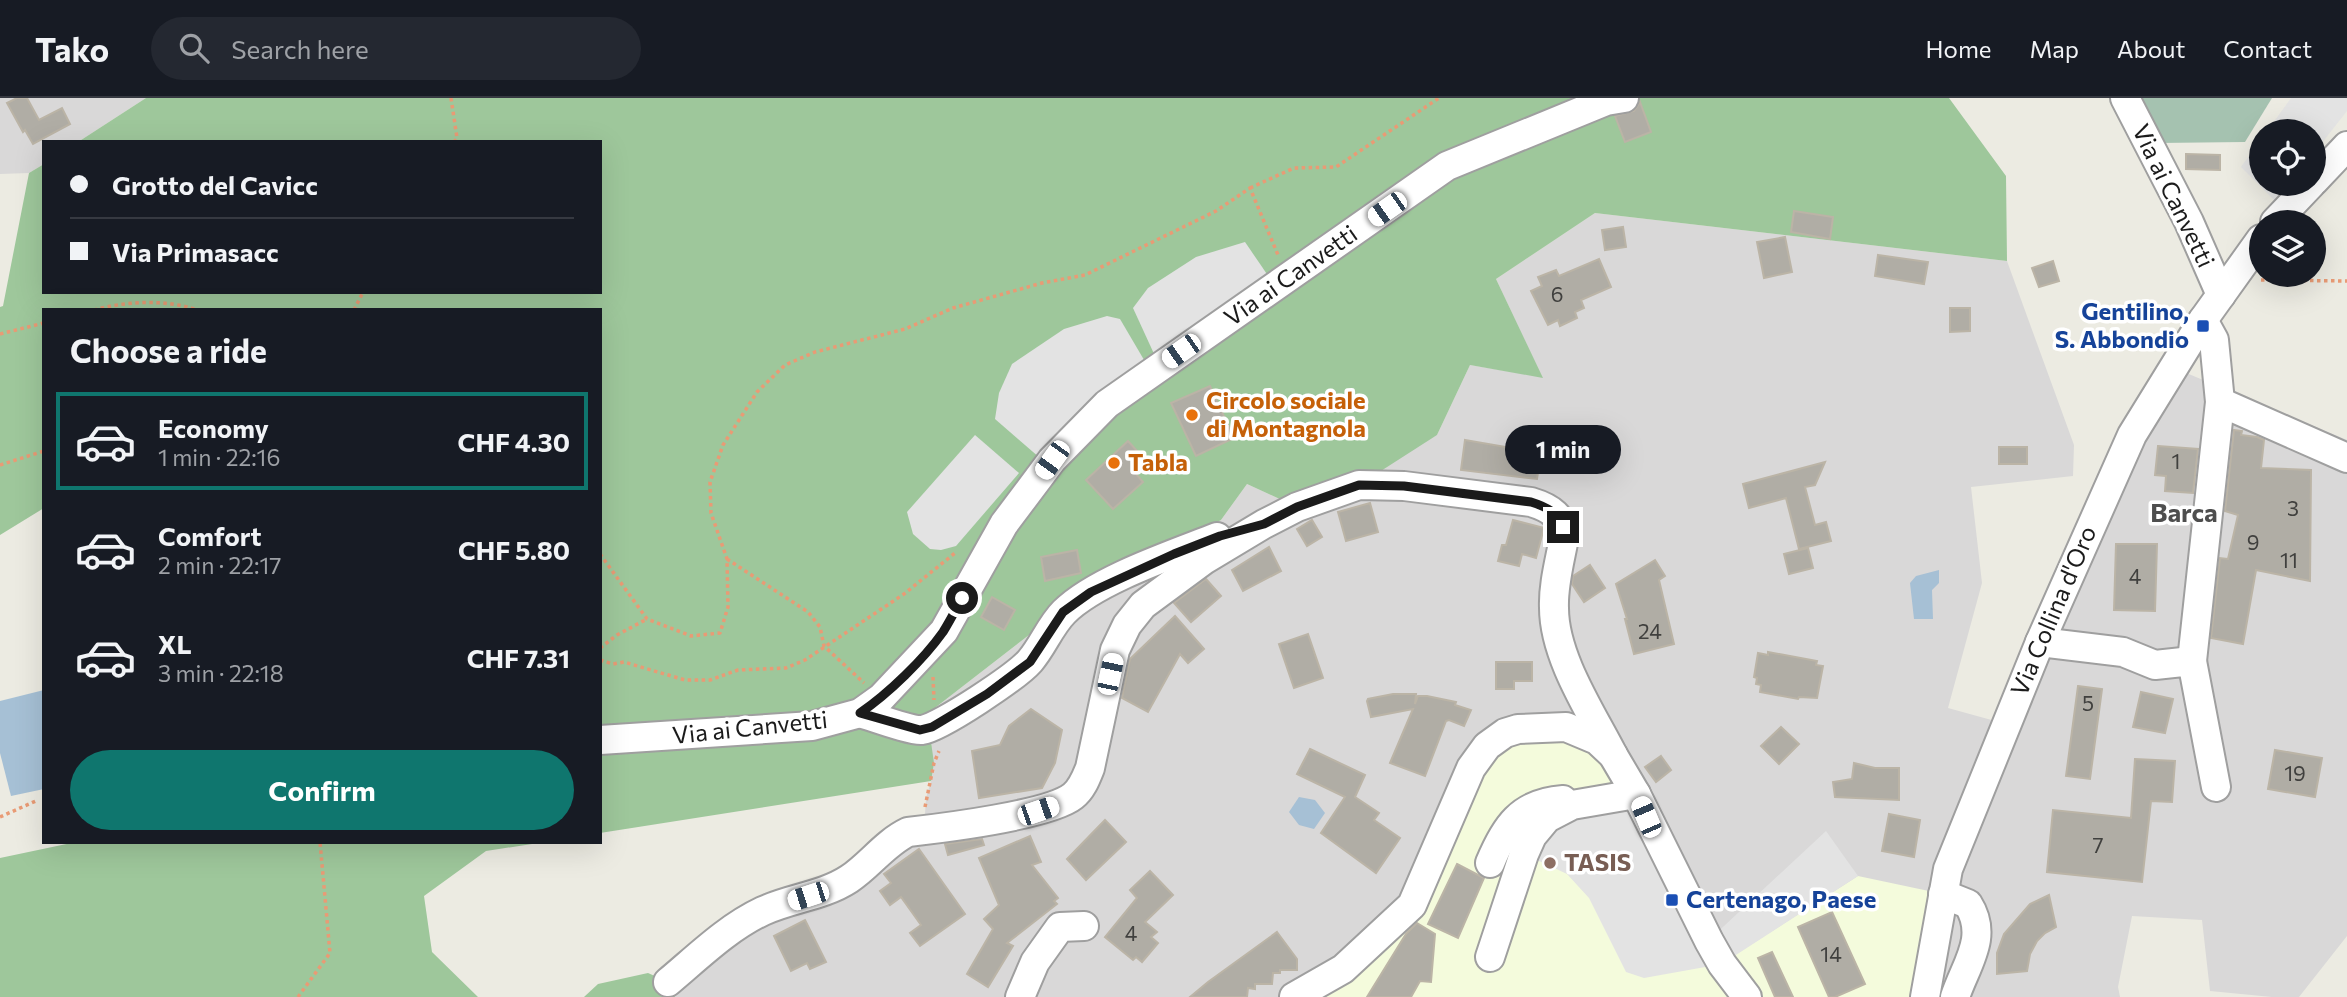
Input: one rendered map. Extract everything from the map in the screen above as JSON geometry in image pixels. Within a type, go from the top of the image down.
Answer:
[{"type":"street","name":"Via ai Canvetti","points":[[602,740],[813,726],[871,706],[944,631],[1004,524],[1052,460],[1107,404],[1447,166],[1606,101],[1624,98]]},
{"type":"street","name":"Via ai Canvetti","points":[[2124,98],[2226,287]]},
{"type":"street","points":[[2326,168],[2347,146]]},
{"type":"street","points":[[2286,210],[2300,196]]},
{"type":"street","name":"Via Collina d'Oro","points":[[1925,997],[1943,894],[1954,850],[2040,642],[2132,435],[2203,320],[2249,254]]},
{"type":"street","points":[[2203,320],[2214,340],[2220,402],[2192,661],[2216,787]]},
{"type":"street","points":[[2220,402],[2347,458]]},
{"type":"street","points":[[668,982],[747,919],[766,909],[830,889],[850,878],[895,838],[908,832],[1038,811],[1074,796],[1084,783],[1090,768],[1115,650],[1127,625],[1143,605],[1204,560],[1264,524],[1297,507],[1359,485],[1404,486],[1531,502],[1546,507],[1558,516],[1564,538],[1553,608],[1565,660],[1709,941],[1722,964],[1747,997]]},
{"type":"street","points":[[871,706],[920,730],[937,734],[1030,662],[1063,612],[1091,592],[1152,563],[1264,524]]},
{"type":"street","points":[[2040,642],[2123,652],[2155,665],[2192,661]]},
{"type":"street","points":[[1294,997],[1343,969],[1412,905],[1471,768],[1487,746],[1505,733],[1518,729],[1566,727],[1597,740],[1612,755]]},
{"type":"street","points":[[1490,957],[1532,836],[1547,818],[1572,805],[1636,794]]},
{"type":"street","points":[[1490,863],[1502,836],[1517,817],[1537,805],[1560,800],[1591,802]]},
{"type":"street","points":[[1943,894],[1968,904],[1977,922],[1976,943],[1955,997]]},
{"type":"street","points":[[1020,997],[1035,962],[1059,927],[1084,926]]},
{"type":"path","points":[[451,98],[456,140]]},
{"type":"path","points":[[602,557],[647,619],[691,636],[720,633],[728,607],[727,559],[711,513],[710,482],[723,445],[757,391],[785,365],[815,352],[905,329],[953,309],[1042,283],[1085,275],[1216,211],[1250,188],[1294,168],[1336,167],[1439,98]]},
{"type":"path","points":[[1250,188],[1277,251],[1286,281]]},
{"type":"path","points":[[2226,287],[2347,281]]},
{"type":"path","points":[[102,308],[124,302],[184,305],[192,308]]},
{"type":"path","points":[[0,334],[42,324]]},
{"type":"path","points":[[0,465],[42,452]]},
{"type":"path","points":[[602,661],[613,664],[624,662],[685,680],[710,680],[738,670],[786,668],[806,660],[904,594],[955,553]]},
{"type":"path","points":[[727,559],[808,612],[820,627],[824,646],[871,706]]},
{"type":"path","points":[[602,647],[617,635],[647,619]]},
{"type":"path","points":[[925,831],[926,798],[937,734],[935,685],[929,648]]},
{"type":"path","points":[[0,817],[38,800]]},
{"type":"path","points":[[298,997],[330,953],[320,844]]},
{"type":"shaded area","points":[[0,98],[146,98],[81,140],[42,140],[42,165],[29,173],[0,174]]},
{"type":"shaded area","points":[[2132,98],[2272,98],[2259,119],[2249,119],[2249,135],[2245,142],[2158,143]]},
{"type":"shaded area","points":[[2291,98],[2347,98],[2347,111],[2326,138],[2326,119],[2276,119]]},
{"type":"shaded area","points":[[2249,156],[2249,175],[2241,167]]},
{"type":"shaded area","points":[[1595,213],[2007,261],[2074,445],[2073,476],[1971,487],[1982,583],[1948,708],[2006,724],[2172,367],[2347,440],[2347,936],[2299,997],[2210,991],[2202,920],[2132,916],[2118,987],[2120,997],[675,997],[668,982],[924,830],[926,798],[931,781],[927,714],[1082,594],[1221,520],[1247,484],[1297,507],[1437,435],[1470,365],[1542,377],[1496,279]]},
{"type":"shaded area","points":[[1245,242],[1271,280],[1155,356],[1133,308],[1148,288],[1196,257]]},
{"type":"shaded area","points":[[1107,316],[1120,319],[1147,365],[1040,458],[995,419],[999,393],[1012,364],[1064,329]]},
{"type":"shaded area","points":[[975,435],[1019,473],[956,546],[941,550],[930,549],[913,534],[907,512]]},
{"type":"shaded area","name":"TASIS","points":[[1505,733],[1597,740],[1722,963],[1858,876],[1943,894],[1925,997],[1294,997],[1412,905]]},
{"type":"shaded area","points":[[1636,794],[1709,940],[1826,831],[1858,876],[1722,964],[1644,978],[1626,972],[1589,898],[1567,874],[1524,854],[1532,836]]},
{"type":"green space","points":[[146,98],[1949,98],[2006,176],[2007,261],[1595,213],[1496,279],[1543,378],[1470,365],[1437,435],[1359,485],[1297,507],[1247,484],[1221,520],[1082,594],[927,714],[934,763],[931,781],[602,833],[602,308],[42,308],[42,509],[0,535],[0,307],[3,306],[29,173],[42,165],[42,294],[602,294],[602,140],[81,140]]},
{"type":"green space","points":[[66,844],[532,844],[486,851],[424,896],[432,952],[478,997],[0,997],[0,858]]},
{"type":"green space","points":[[648,973],[668,982],[675,997],[584,997],[598,984]]},
{"type":"water","points":[[1939,570],[1939,583],[1932,590],[1933,619],[1914,619],[1910,583],[1916,576]]},
{"type":"water","points":[[42,690],[42,789],[11,796],[0,753],[0,701]]},
{"type":"water","points":[[1299,797],[1315,800],[1325,813],[1314,829],[1299,825],[1289,812]]},
{"type":"building","points":[[17,98],[27,98],[39,120],[62,108],[70,124],[33,144],[7,103]]},
{"type":"building","points":[[1640,102],[1651,132],[1625,142],[1615,116],[1634,111]]},
{"type":"building","points":[[2186,154],[2220,155],[2220,170],[2186,169]]},
{"type":"building","points":[[1794,211],[1833,217],[1830,239],[1791,232]]},
{"type":"building","points":[[1623,227],[1626,247],[1605,250],[1602,230]]},
{"type":"building","points":[[1785,237],[1792,272],[1764,278],[1757,242]]},
{"type":"building","points":[[1878,255],[1928,262],[1924,284],[1875,276]]},
{"type":"building","points":[[1599,259],[1611,287],[1581,300],[1584,308],[1575,312],[1577,318],[1560,326],[1558,320],[1548,325],[1531,291],[1542,286],[1538,277],[1556,270],[1559,276]]},
{"type":"building","points":[[2053,261],[2059,281],[2039,287],[2032,268]]},
{"type":"building","points":[[1950,308],[1970,308],[1970,331],[1950,332]]},
{"type":"building","points":[[1210,386],[1234,438],[1196,456],[1171,403]]},
{"type":"building","points":[[2234,430],[2242,431],[2241,435],[2264,440],[2261,468],[2311,470],[2310,581],[2256,570],[2243,644],[2211,638],[2220,558],[2228,559],[2238,515],[2225,511]]},
{"type":"building","points":[[1465,440],[1541,453],[1537,479],[1461,470]]},
{"type":"building","points":[[1128,441],[1148,463],[1136,474],[1143,482],[1113,509],[1086,480]]},
{"type":"building","points":[[2158,446],[2198,449],[2193,493],[2165,491],[2166,476],[2155,475]]},
{"type":"building","points":[[1999,447],[2027,447],[2027,464],[1999,464]]},
{"type":"building","points":[[1825,462],[1815,485],[1805,487],[1815,525],[1826,522],[1831,541],[1799,549],[1786,498],[1749,508],[1743,484]]},
{"type":"building","points":[[1370,503],[1378,532],[1346,541],[1338,512]]},
{"type":"building","points":[[1312,520],[1322,537],[1307,546],[1297,529]]},
{"type":"building","points":[[1513,520],[1544,528],[1536,558],[1522,554],[1519,566],[1498,561]]},
{"type":"building","points":[[2116,544],[2157,544],[2155,611],[2114,610]]},
{"type":"building","points":[[1269,547],[1281,571],[1243,591],[1232,570]]},
{"type":"building","points":[[1808,548],[1813,568],[1789,574],[1784,554]]},
{"type":"building","points":[[1077,550],[1081,573],[1045,581],[1041,557]]},
{"type":"building","points":[[1655,560],[1665,576],[1659,580],[1674,644],[1634,654],[1616,584]]},
{"type":"building","points":[[1590,565],[1605,588],[1584,602],[1572,584],[1573,576]]},
{"type":"building","points":[[1206,579],[1221,596],[1191,622],[1174,603]]},
{"type":"building","points":[[992,597],[1015,610],[1004,630],[981,617]]},
{"type":"building","points":[[1175,616],[1204,649],[1188,663],[1180,654],[1148,712],[1122,698],[1130,659]]},
{"type":"building","points":[[1308,634],[1323,678],[1294,688],[1279,644]]},
{"type":"building","points":[[1768,652],[1817,661],[1816,665],[1823,666],[1817,698],[1798,699],[1760,692],[1761,685],[1756,684],[1757,678],[1754,677],[1758,653],[1768,655]]},
{"type":"building","points":[[1496,662],[1532,662],[1532,681],[1514,681],[1514,689],[1496,689]]},
{"type":"building","points":[[2078,686],[2102,689],[2090,779],[2066,776]]},
{"type":"building","points":[[2141,692],[2173,699],[2165,733],[2133,727]]},
{"type":"building","points":[[1393,694],[1416,694],[1415,704],[1418,696],[1427,696],[1456,702],[1455,705],[1471,710],[1464,726],[1446,721],[1425,776],[1390,763],[1413,709],[1371,717],[1368,699]]},
{"type":"building","points":[[1031,709],[1062,730],[1055,763],[1042,788],[979,798],[972,751],[1000,745],[1009,726]]},
{"type":"building","points":[[1781,727],[1799,744],[1779,764],[1761,746]]},
{"type":"building","points":[[1310,749],[1365,775],[1355,797],[1379,813],[1374,820],[1400,838],[1376,873],[1321,833],[1345,797],[1297,774]]},
{"type":"building","points":[[2275,750],[2322,758],[2315,797],[2268,789]]},
{"type":"building","points":[[1661,756],[1671,770],[1656,782],[1645,767]]},
{"type":"building","points":[[2135,759],[2175,761],[2172,802],[2151,801],[2142,882],[2047,872],[2053,810],[2131,818]]},
{"type":"building","points":[[1854,763],[1875,768],[1899,768],[1899,800],[1835,797],[1833,782],[1852,779]]},
{"type":"building","points":[[1889,814],[1920,820],[1914,857],[1882,851]]},
{"type":"building","points":[[1105,820],[1126,842],[1086,880],[1067,859]]},
{"type":"building","points":[[1030,836],[1041,862],[1032,865],[1058,898],[1054,901],[1057,904],[1007,943],[1013,946],[988,987],[967,974],[993,929],[984,919],[999,905],[979,858]]},
{"type":"building","points":[[982,839],[984,845],[948,855],[945,844]]},
{"type":"building","points":[[919,849],[965,914],[920,946],[910,933],[921,925],[901,897],[890,905],[880,891],[891,883],[884,874]]},
{"type":"building","points":[[1457,864],[1484,878],[1458,938],[1428,924]]},
{"type":"building","points":[[1150,871],[1173,895],[1145,922],[1157,932],[1151,937],[1158,943],[1142,962],[1136,957],[1133,960],[1105,937],[1137,898],[1130,890]]},
{"type":"building","points":[[2049,895],[2056,927],[2037,941],[2030,954],[2027,971],[1997,974],[1997,953],[2004,934],[2030,904]]},
{"type":"building","points":[[1832,912],[1865,984],[1829,997],[1798,927]]},
{"type":"building","points":[[805,920],[826,962],[810,969],[807,963],[791,971],[774,936]]},
{"type":"building","points":[[1417,923],[1435,934],[1431,982],[1420,981],[1411,997],[1367,997],[1406,934]]},
{"type":"building","points":[[1277,932],[1297,959],[1297,970],[1280,970],[1280,973],[1273,973],[1272,984],[1255,984],[1255,989],[1248,988],[1247,997],[1190,997],[1208,982]]},
{"type":"building","points":[[1772,952],[1793,997],[1775,997],[1758,958]]},
{"type":"place","name":"Gentilino, S. Abbondio","points":[[2203,326]]},
{"type":"place","name":"Circolo sociale di Montagnola","points":[[1192,415]]},
{"type":"place","name":"Tabla","points":[[1114,463]]},
{"type":"place","name":"TASIS","points":[[1550,863]]},
{"type":"place","name":"Certenago, Paese","points":[[1672,900]]},
{"type":"district","name":"Barca","points":[[2184,513]]},
{"type":"route","points":[[962,598],[944,631],[929,648],[881,698],[860,713],[920,730],[932,727],[987,694],[1030,662],[1063,612],[1091,592],[1174,554],[1220,536],[1264,524],[1297,507],[1359,485],[1404,486],[1531,502],[1546,507],[1558,516],[1563,527]]}]
